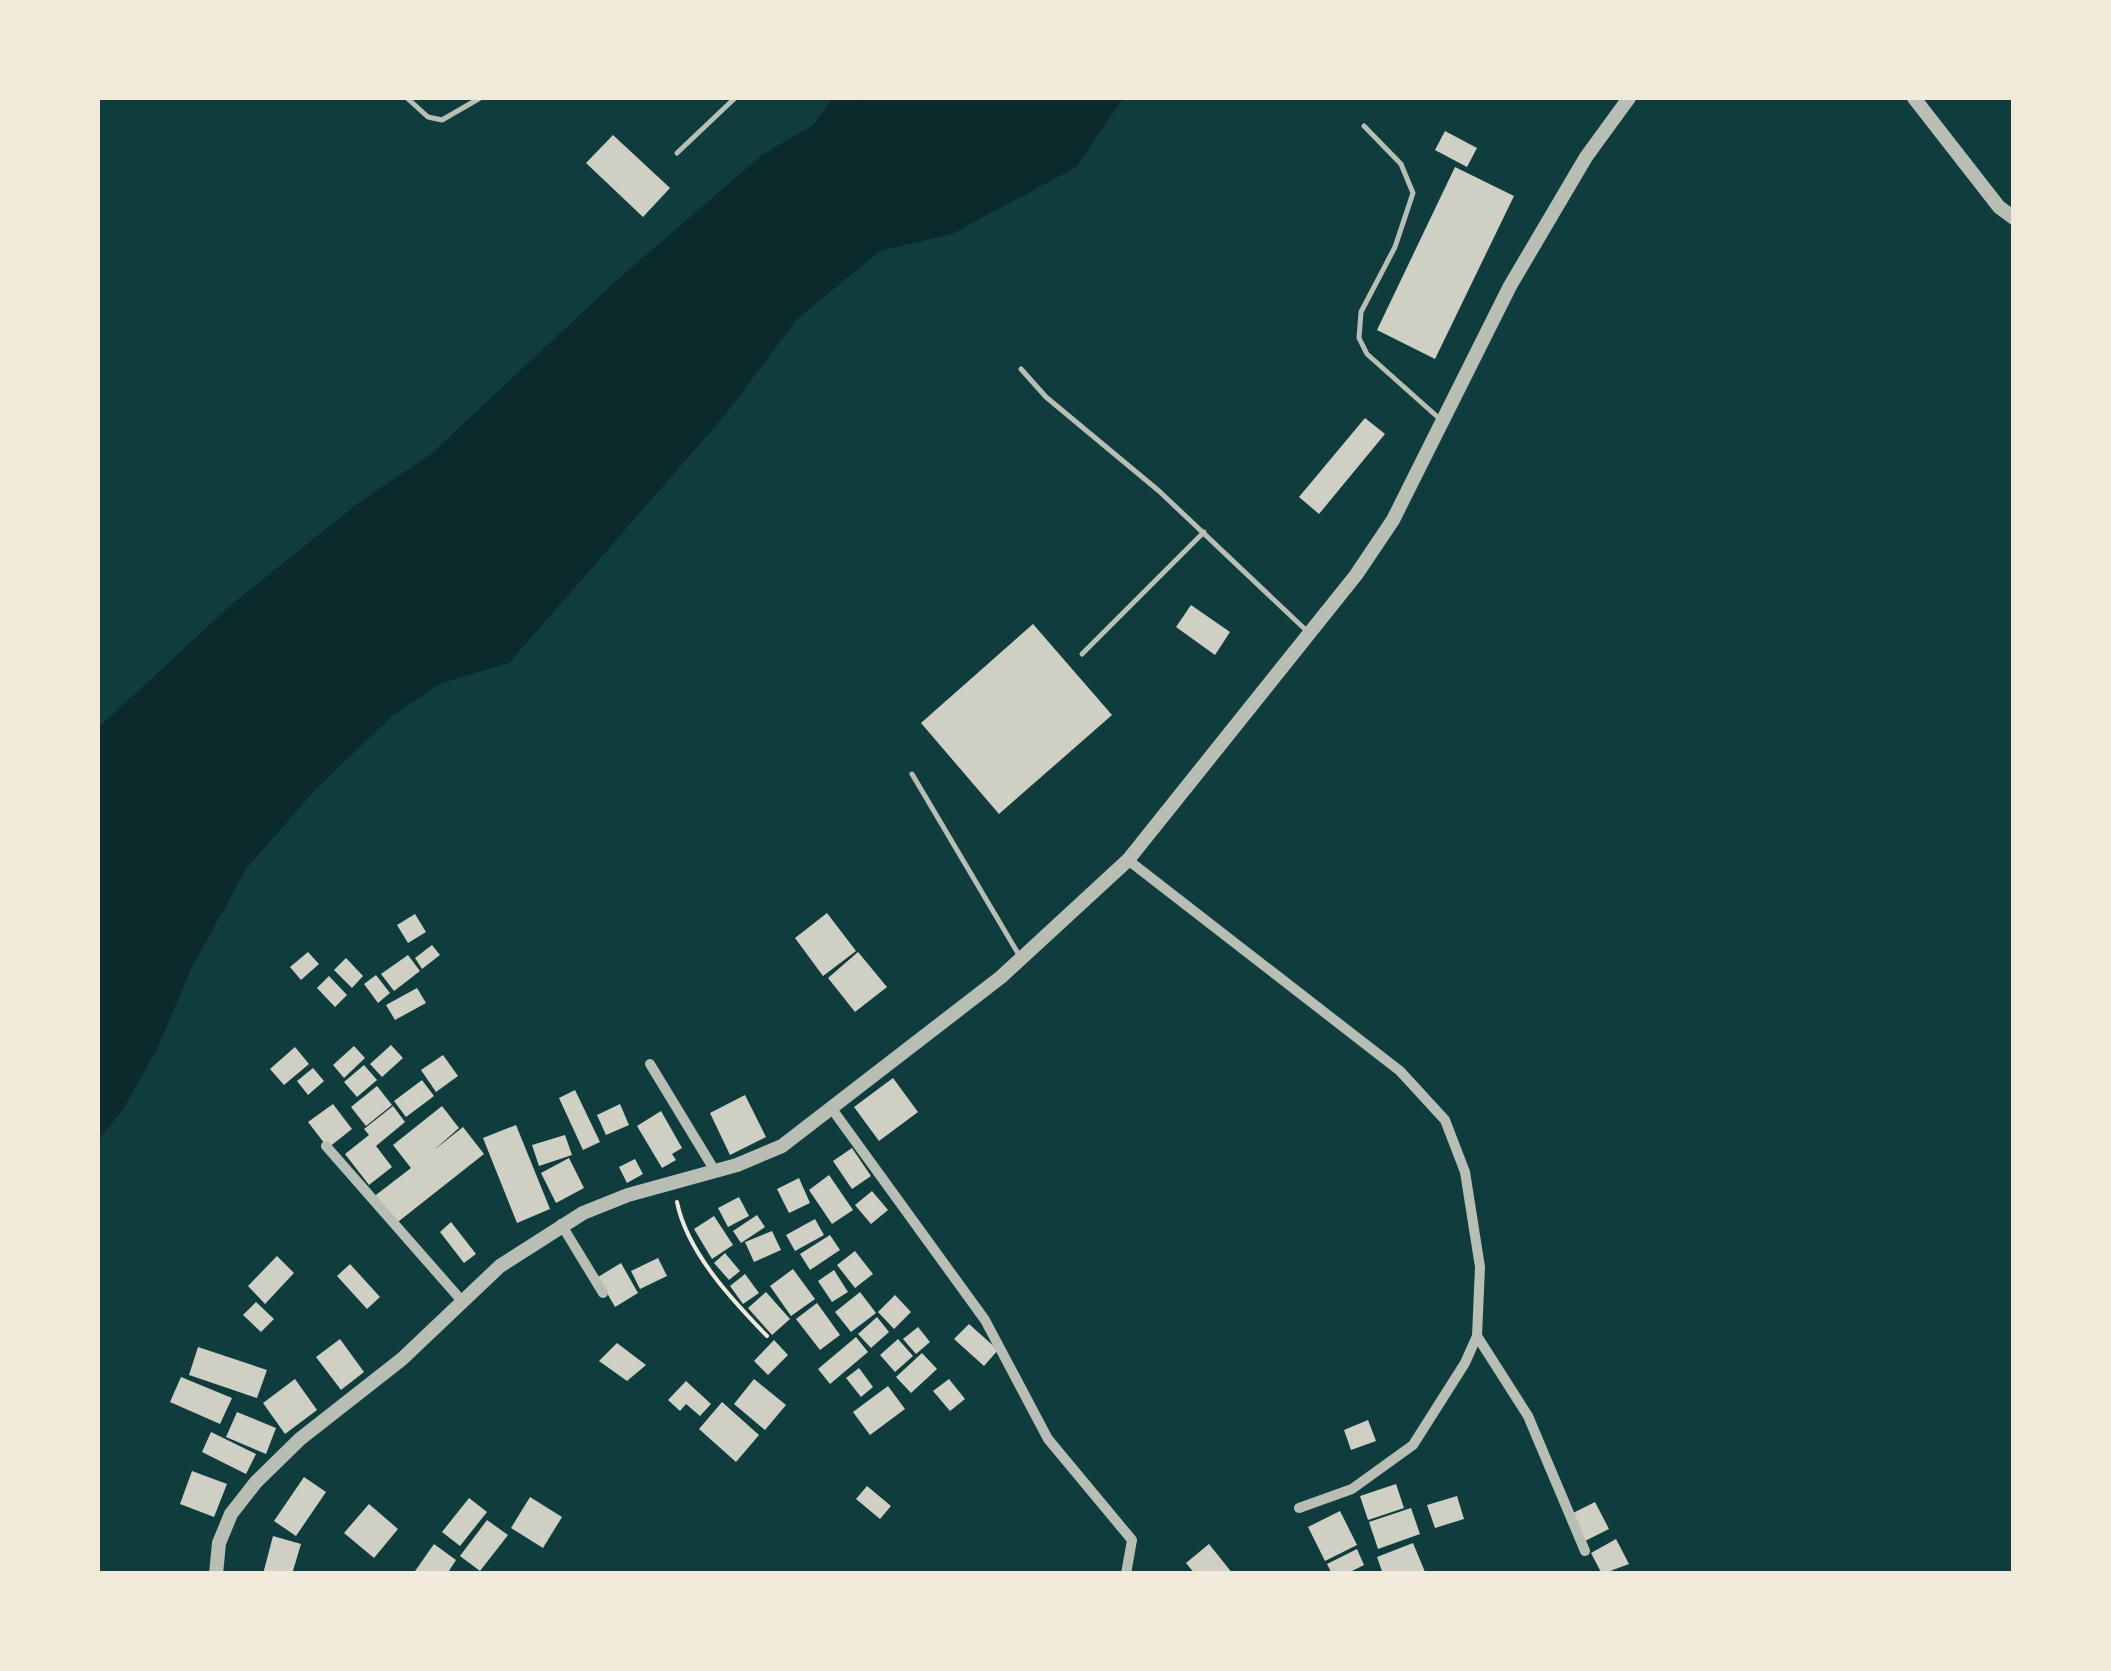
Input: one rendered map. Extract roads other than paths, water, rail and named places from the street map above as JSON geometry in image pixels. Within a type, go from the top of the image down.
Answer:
[{"type":"street","points":[[216,1574],[220,1543],[231,1514],[256,1482],[300,1439],[402,1359],[500,1266],[561,1224],[628,1195],[714,1171],[782,1146],[1020,958],[1128,860],[1310,634],[1393,520],[1510,286],[1594,144],[1629,98]]},
{"type":"street","points":[[1914,98],[1999,207],[2014,218]]},
{"type":"street","points":[[1128,860],[1400,1072],[1445,1120],[1465,1172],[1480,1267],[1476,1336],[1413,1446],[1352,1490],[1298,1508]]},
{"type":"street","points":[[650,1064],[714,1171]]},
{"type":"street","points":[[832,1108],[985,1320],[1048,1439],[1132,1540],[1126,1574]]},
{"type":"street","points":[[326,1146],[462,1302]]},
{"type":"street","points":[[561,1224],[603,1293]]},
{"type":"street","points":[[1476,1336],[1528,1416],[1585,1551]]},
{"type":"lane","points":[[407,98],[428,117],[442,120],[480,98]]},
{"type":"lane","points":[[677,153],[735,98]]},
{"type":"lane","points":[[1364,126],[1401,164],[1412,193],[1395,247],[1360,312],[1359,338],[1367,354],[1444,422]]},
{"type":"lane","points":[[1021,368],[1046,397],[1204,532],[1310,634]]},
{"type":"lane","points":[[1082,654],[1204,532]]},
{"type":"lane","points":[[912,774],[1020,958]]},
{"type":"water","points":[[859,98],[1123,98],[1076,167],[952,234],[880,251],[797,319],[725,415],[509,663],[441,683],[393,715],[315,790],[246,869],[192,967],[157,1049],[122,1111],[98,1140],[98,728],[231,605],[357,504],[431,454],[617,280],[762,155]]},
{"type":"waterway","points":[[822,134],[848,98]]}]
